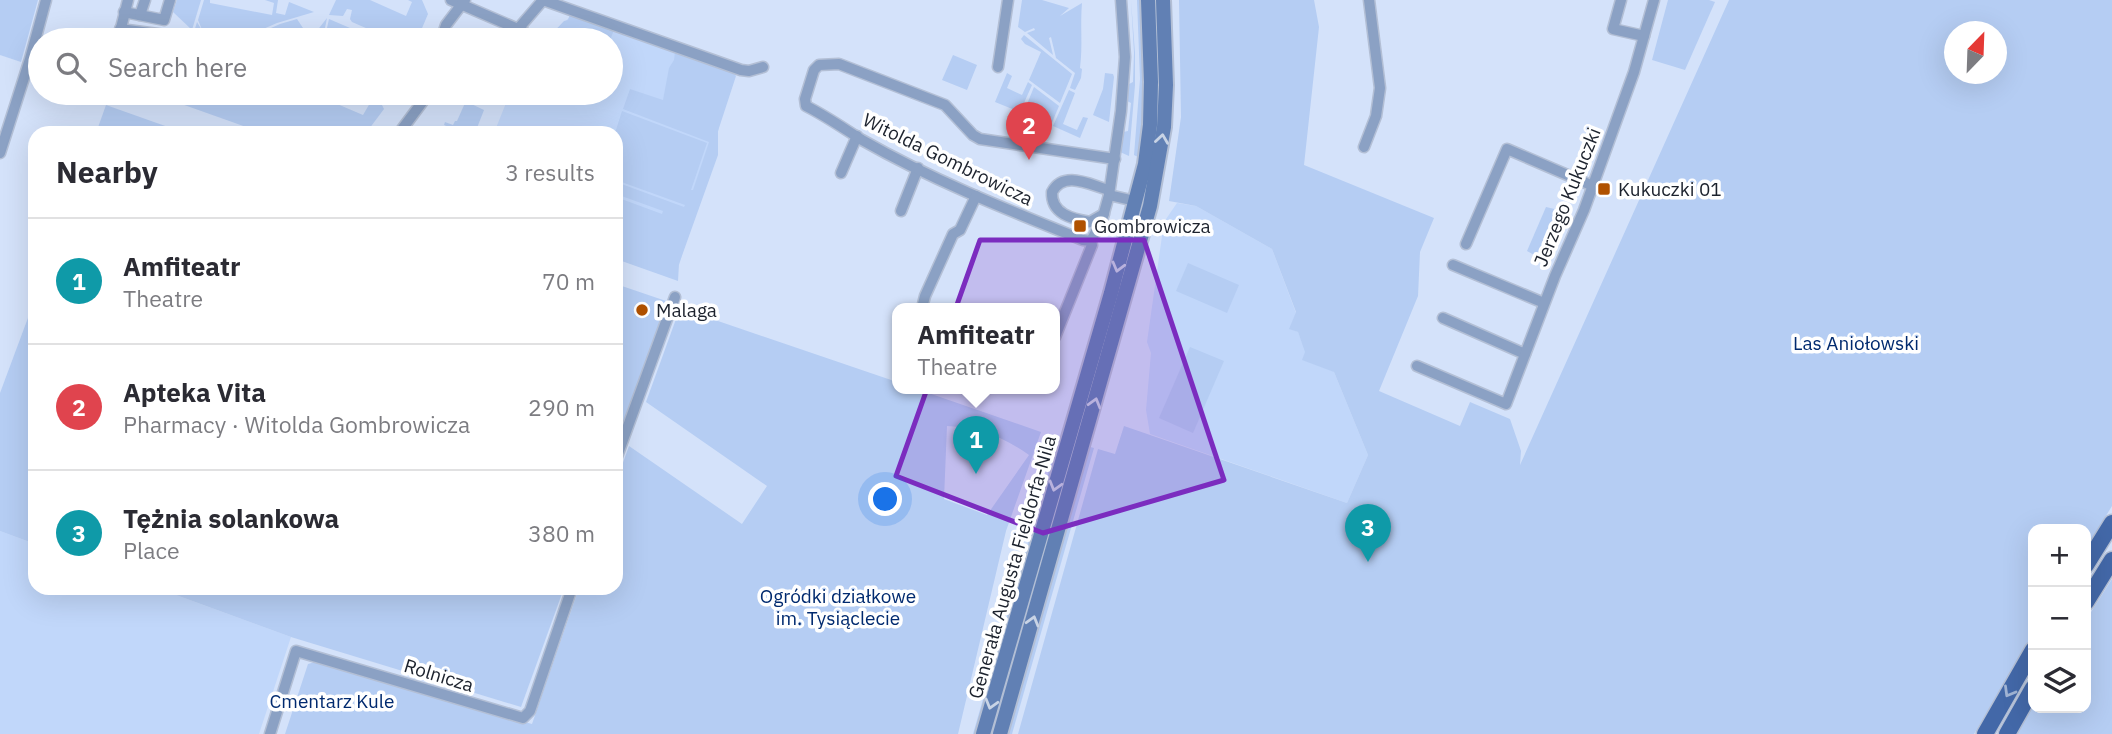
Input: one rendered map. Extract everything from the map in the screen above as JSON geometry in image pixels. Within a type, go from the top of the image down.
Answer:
[{"type":"main road","points":[[2091,557],[2112,523]]},
{"type":"main road","points":[[2091,594],[2112,560]]},
{"type":"main road","points":[[1985,734],[2028,659]]},
{"type":"main road","points":[[2007,734],[2028,697]]},
{"type":"street","points":[[38,28],[46,0]]},
{"type":"street","points":[[120,28],[128,0]]},
{"type":"street","points":[[141,15],[145,0]]},
{"type":"street","points":[[124,12],[164,20],[170,0]]},
{"type":"street","points":[[451,0],[463,2],[516,28]]},
{"type":"street","points":[[519,28],[543,0],[622,28]]},
{"type":"street","points":[[998,67],[1008,0]]},
{"type":"street","points":[[1060,325],[1092,245],[1091,241],[1104,214],[1109,192],[1125,57],[1121,0]]},
{"type":"street","name":"Generała Augusta Fieldorfa-Nila","points":[[983,734],[1111,293],[1145,164],[1150,125],[1151,48],[1147,0]]},
{"type":"street","name":"Generała Augusta Fieldorfa-Nila","points":[[1000,734],[1150,206],[1164,127],[1166,48],[1163,0]]},
{"type":"street","points":[[1364,147],[1376,116],[1380,88],[1369,0]]},
{"type":"street","points":[[1621,0],[1613,29],[1644,36]]},
{"type":"street","name":"Jerzego Kukuczki","points":[[1416,366],[1506,404],[1634,72],[1654,0]]},
{"type":"street","points":[[445,28],[463,2]]},
{"type":"street","points":[[623,28],[741,70],[763,67]]},
{"type":"street","points":[[0,153],[28,63]]},
{"type":"street","name":"Witolda Gombrowicza","points":[[1091,241],[976,196],[857,136],[830,117],[807,106],[806,99],[814,70],[819,65],[839,64],[945,105],[980,139],[1115,159]]},
{"type":"street","points":[[404,126],[420,105]]},
{"type":"street","points":[[841,173],[857,136]]},
{"type":"street","points":[[1466,244],[1507,149],[1592,186]]},
{"type":"street","points":[[901,211],[918,168]]},
{"type":"street","points":[[1104,214],[1090,222],[1059,212],[1053,205],[1052,192],[1061,181],[1070,179],[1135,201]]},
{"type":"street","points":[[923,303],[953,234],[960,230],[976,196]]},
{"type":"street","points":[[1453,265],[1544,303]]},
{"type":"street","points":[[623,440],[675,297]]},
{"type":"street","points":[[1443,318],[1525,354]]},
{"type":"street","name":"Rolnicza","points":[[270,734],[296,651],[526,717],[570,595]]},
{"type":"highlighted area","points":[[980,240],[1144,240],[1224,480],[1043,533],[896,476]]},
{"type":"shaded area","points":[[573,14],[613,28],[558,28]]},
{"type":"shaded area","points":[[623,32],[730,69],[716,142],[679,265],[623,246],[623,126],[497,126],[505,105],[623,105]]},
{"type":"shaded area","points":[[1177,203],[1196,206],[1272,249],[1296,313],[1290,328],[1298,332],[1306,352],[1334,372],[1368,455],[1347,503],[1150,434],[1146,410],[1151,353],[1147,342],[1164,222]]},
{"type":"shaded area","points":[[0,531],[28,541],[28,595],[176,595],[291,637],[259,734],[0,734]]},
{"type":"green space","points":[[0,0],[38,0],[30,28],[28,28],[21,62],[0,55]]},
{"type":"green space","points":[[177,0],[201,0],[193,28],[173,12]]},
{"type":"green space","points":[[204,0],[272,15],[274,3],[265,0],[278,0],[276,13],[285,15],[289,2],[314,12],[265,28],[201,28],[198,20]]},
{"type":"green space","points":[[336,0],[370,0],[406,16],[412,2],[408,0],[422,0],[428,14],[422,28],[366,28],[352,22],[352,10],[347,9],[343,16],[329,15]]},
{"type":"green space","points":[[1022,0],[1042,0],[1069,8],[1060,16],[1082,3],[1082,69],[1075,90],[1070,88],[1075,73],[1056,58],[1051,37],[1053,55],[1027,33],[1035,30],[1034,28],[1025,32],[1018,27]]},
{"type":"green space","points":[[1131,0],[1135,85],[1129,156],[1120,152],[1123,132],[1128,131],[1131,103],[1125,100],[1127,85],[1133,82]]},
{"type":"green space","points":[[1137,0],[1143,0],[1146,94],[1140,158],[1134,155],[1140,79]]},
{"type":"green space","name":"Las Aniołowski","points":[[1179,0],[1314,0],[1319,27],[1304,165],[1434,218],[1420,252],[1418,296],[1379,391],[1460,426],[1470,402],[1510,419],[1521,451],[1520,465],[1729,0],[2112,0],[2112,506],[2091,540],[2091,524],[2028,524],[2028,642],[1974,734],[1018,734],[1098,449],[1115,454],[1124,426],[1347,503],[1368,455],[1334,372],[1302,360],[1305,352],[1298,332],[1289,329],[1296,312],[1272,249],[1196,206],[1169,201],[1181,117]]},
{"type":"green space","points":[[1668,0],[1715,2],[1685,70],[1652,60]]},
{"type":"green space","points":[[570,14],[608,28],[557,28],[568,20]]},
{"type":"green space","points":[[297,19],[303,28],[271,28]]},
{"type":"green space","points":[[329,19],[350,28],[327,28]]},
{"type":"green space","points":[[1024,35],[1072,74],[1060,103],[1029,80],[1041,52],[1025,44],[1021,39]]},
{"type":"green space","points":[[675,52],[731,69],[736,76],[718,131],[718,155],[679,264],[678,281],[623,261],[623,200],[662,214],[663,211],[623,197],[623,185],[684,207],[685,205],[623,183],[623,126],[617,126],[622,111],[707,143],[693,190],[709,142],[623,109],[630,89],[663,100],[669,68]]},
{"type":"green space","points":[[953,55],[977,65],[967,90],[942,80]]},
{"type":"green space","points":[[1007,73],[1012,76],[1007,88],[1022,95],[1028,82],[1032,85],[1020,112],[995,102]]},
{"type":"green space","points":[[1105,73],[1113,74],[1114,77],[1109,122],[1093,115],[1103,89]]},
{"type":"green space","points":[[1034,87],[1059,106],[1051,125],[1023,114]]},
{"type":"green space","points":[[1069,90],[1075,93],[1063,124],[1077,130],[1083,117],[1088,118],[1080,138],[1053,126]]},
{"type":"green space","points":[[106,105],[165,126],[98,126]]},
{"type":"green space","points":[[184,105],[340,105],[363,115],[369,105],[382,105],[384,109],[371,126],[243,126]]},
{"type":"green space","points":[[464,105],[474,105],[484,110],[478,126],[444,125],[445,122],[453,125]]},
{"type":"green space","points":[[1546,207],[1563,211],[1546,254],[1536,256],[1527,251]]},
{"type":"green space","points":[[1188,263],[1239,285],[1227,313],[1176,291]]},
{"type":"green space","points":[[623,286],[669,302],[623,427]]},
{"type":"green space","name":"Ogródki działkowe im. Tysiąclecie","points":[[680,308],[892,380],[892,394],[931,394],[1041,432],[1006,531],[958,734],[285,734],[308,664],[315,662],[532,724],[577,595],[623,595],[623,463],[629,446],[742,524],[767,486],[646,402]],"holes":[[[947,426],[990,434],[1029,455],[987,515],[944,499]]]},
{"type":"green space","points":[[28,318],[28,541],[0,531],[0,393]]},
{"type":"green space","points":[[1190,347],[1224,361],[1193,433],[1159,418]]},
{"type":"green space","points":[[1058,438],[1064,439],[978,734],[973,734]]},
{"type":"green space","points":[[1087,446],[1094,448],[1012,734],[1005,734]]},
{"type":"green space","points":[[2112,579],[2112,734],[2017,734],[2029,713],[2091,713],[2091,612]]},
{"type":"green space","points":[[176,595],[561,595],[521,707],[291,637]]},
{"type":"place","name":"Apteka Vita","points":[[1029,160]]},
{"type":"place","name":"Kukuczki 01","points":[[1604,189]]},
{"type":"place","name":"Gombrowicza","points":[[1080,226]]},
{"type":"place","name":"Malaga","points":[[642,310]]},
{"type":"place","name":"Amfiteatr","points":[[976,474]]},
{"type":"place","name":"Tężnia solankowa","points":[[1368,562]]},
{"type":"park label","name":"Cmentarz Kule","points":[[332,701]]}]
